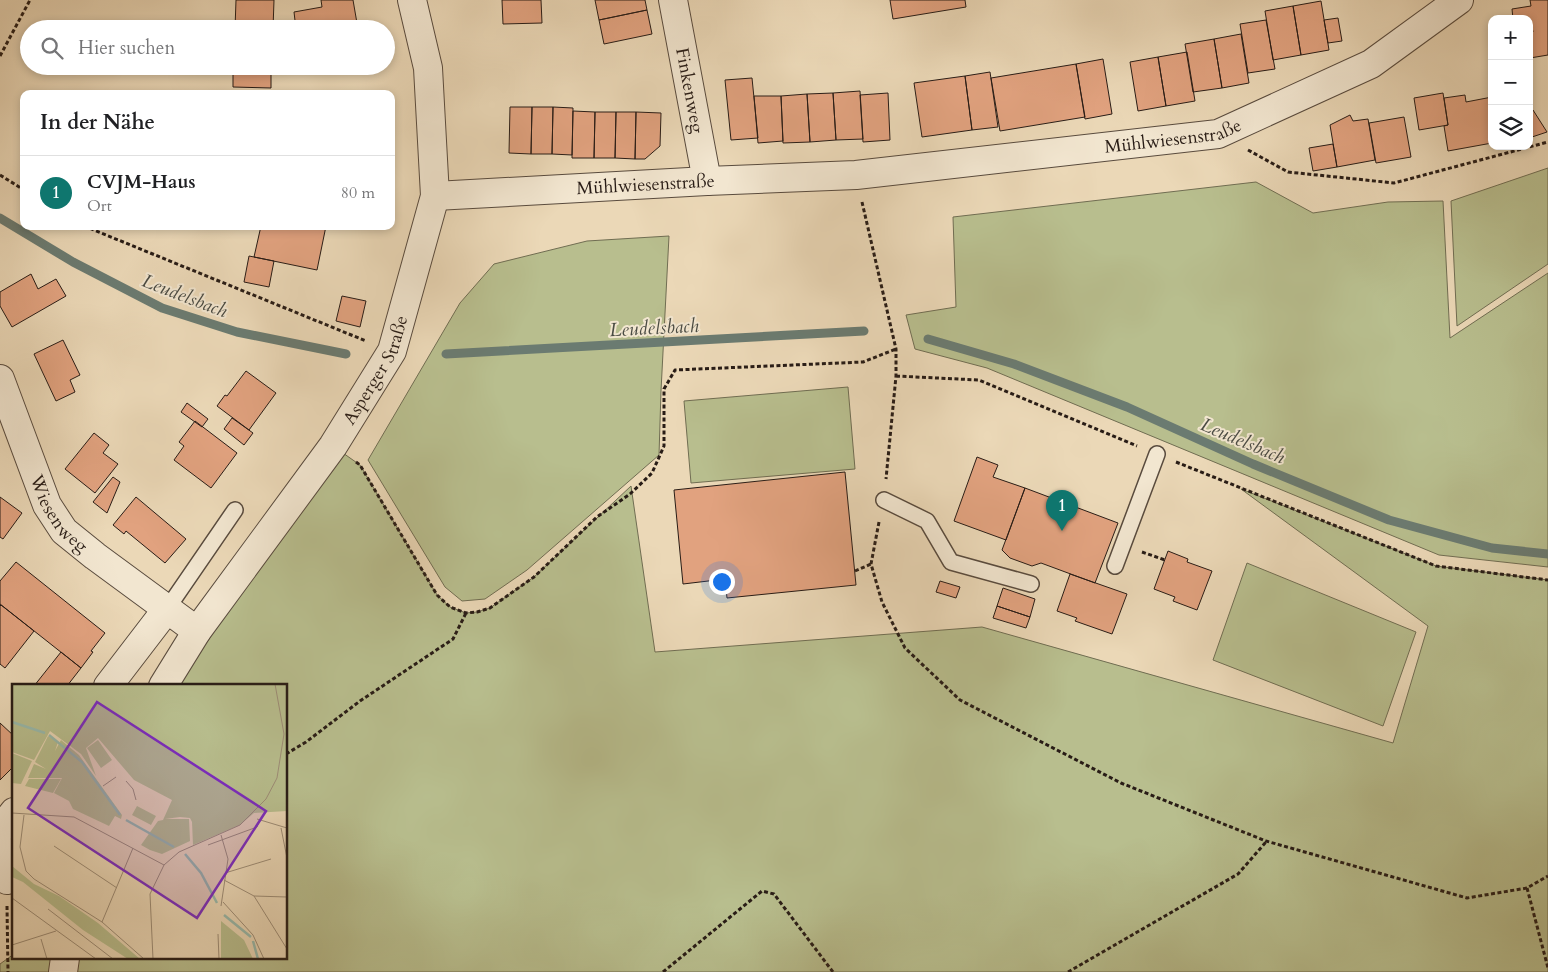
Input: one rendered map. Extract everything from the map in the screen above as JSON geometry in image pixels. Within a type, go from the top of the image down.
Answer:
[{"type":"street","name":"Asperger Straße","points":[[164,684],[197,631],[333,446],[392,351],[436,196],[428,68],[412,0]]},
{"type":"street","name":"Finkenweg","points":[[673,0],[708,181]]},
{"type":"street","name":"Mühlwiesenstraße","points":[[436,196],[856,175],[1218,134],[1371,64],[1459,0]]},
{"type":"street","name":"Wiesenweg","points":[[3,398],[47,505],[64,531],[197,631]]},
{"type":"street","points":[[110,684],[167,609]]},
{"type":"street","points":[[0,830],[12,815]]},
{"type":"street","points":[[0,848],[7,881]]},
{"type":"lane","points":[[1115,566],[1158,454]]},
{"type":"lane","points":[[884,500],[927,521],[952,562],[1031,584]]},
{"type":"lane","points":[[167,609],[236,510]]},
{"type":"path","points":[[0,56],[30,0]]},
{"type":"path","points":[[1218,134],[1288,172],[1394,183],[1548,142]]},
{"type":"path","points":[[0,174],[20,187]]},
{"type":"path","points":[[856,175],[896,349],[896,376],[884,500],[871,564],[882,602],[905,648],[960,700],[1121,783],[1266,842],[1467,898],[1527,888],[1548,876]]},
{"type":"path","points":[[94,230],[392,351]]},
{"type":"path","points":[[333,446],[360,465],[437,595],[450,607],[466,613],[477,612],[490,608],[534,578],[597,517],[630,494],[652,473],[664,446],[664,389],[675,370],[863,362],[896,349]]},
{"type":"path","points":[[896,376],[979,380],[1241,489],[1436,566],[1548,580]]},
{"type":"path","points":[[855,571],[871,564]]},
{"type":"path","points":[[288,753],[306,742],[360,701],[452,639],[466,613]]},
{"type":"path","points":[[1068,972],[1238,874],[1266,842]]},
{"type":"path","points":[[7,881],[8,972]]},
{"type":"path","points":[[1527,888],[1548,968]]},
{"type":"path","points":[[663,972],[762,891],[774,894],[833,972]]},
{"type":"green space","points":[[1548,168],[1548,264],[1457,326],[1451,201]]},
{"type":"green space","points":[[1256,182],[1313,213],[1388,202],[1443,201],[1450,338],[1548,273],[1548,567],[1439,555],[987,368],[915,349],[906,315],[956,307],[953,217]]},
{"type":"green space","points":[[669,236],[659,455],[527,570],[485,599],[462,601],[445,587],[368,460],[460,303],[494,264],[587,241]]},
{"type":"green space","points":[[848,387],[855,469],[691,483],[684,401]]},
{"type":"green space","points":[[333,446],[360,465],[437,595],[450,607],[466,613],[490,608],[534,577],[631,486],[655,652],[982,627],[1393,743],[1428,626],[1241,489],[1436,566],[1548,580],[1548,972],[0,972],[0,964],[12,955],[12,960],[288,960],[288,684],[164,684]]},
{"type":"green space","points":[[1247,563],[1416,632],[1383,726],[1213,660]]},
{"type":"building","points":[[236,0],[274,0],[273,20],[235,20]]},
{"type":"building","points":[[321,0],[353,0],[356,20],[295,20],[294,12],[322,7]]},
{"type":"building","points":[[502,0],[541,0],[542,23],[503,24]]},
{"type":"building","points":[[595,0],[645,0],[647,10],[599,20]]},
{"type":"building","points":[[890,0],[965,0],[966,7],[893,19]]},
{"type":"building","points":[[1530,0],[1548,0],[1548,55],[1533,58],[1533,15],[1513,15],[1512,9],[1531,6]]},
{"type":"building","points":[[1321,1],[1329,50],[1301,55],[1293,6]]},
{"type":"building","points":[[1293,6],[1301,55],[1273,60],[1265,11]]},
{"type":"building","points":[[647,10],[652,34],[604,44],[599,20]]},
{"type":"building","points":[[1338,18],[1342,41],[1328,43],[1324,20]]},
{"type":"building","points":[[1266,20],[1275,69],[1248,73],[1240,24]]},
{"type":"building","points":[[1241,34],[1249,83],[1222,88],[1214,39]]},
{"type":"building","points":[[1214,39],[1222,88],[1193,92],[1185,44]]},
{"type":"building","points":[[1187,52],[1195,101],[1166,106],[1158,57]]},
{"type":"building","points":[[1158,57],[1166,106],[1138,111],[1130,62]]},
{"type":"building","points":[[1103,59],[1112,114],[1085,119],[1076,64]]},
{"type":"building","points":[[1076,64],[1085,117],[1000,131],[991,78]]},
{"type":"building","points":[[990,72],[998,127],[972,130],[965,76]]},
{"type":"building","points":[[233,75],[271,75],[271,88],[233,87]]},
{"type":"building","points":[[965,76],[972,130],[922,137],[914,83]]},
{"type":"building","points":[[752,78],[758,138],[731,140],[725,80]]},
{"type":"building","points":[[860,91],[863,139],[836,140],[833,93]]},
{"type":"building","points":[[833,93],[836,140],[810,142],[807,94]]},
{"type":"building","points":[[888,93],[890,140],[863,142],[860,95]]},
{"type":"building","points":[[1443,93],[1448,125],[1419,130],[1414,98]]},
{"type":"building","points":[[807,94],[810,142],[783,143],[781,96]]},
{"type":"building","points":[[1465,95],[1466,102],[1488,98],[1488,144],[1448,151],[1444,126],[1448,125],[1444,98]]},
{"type":"building","points":[[754,96],[781,96],[783,141],[758,143]]},
{"type":"building","points":[[510,107],[532,107],[531,154],[509,153]]},
{"type":"building","points":[[532,107],[553,107],[552,154],[531,154]]},
{"type":"building","points":[[553,107],[573,108],[572,155],[552,154]]},
{"type":"building","points":[[1533,110],[1547,132],[1533,137]]},
{"type":"building","points":[[573,111],[595,112],[594,158],[572,158]]},
{"type":"building","points":[[595,112],[616,112],[615,158],[594,158]]},
{"type":"building","points":[[616,112],[636,112],[635,159],[615,158]]},
{"type":"building","points":[[636,112],[661,113],[660,146],[645,159],[635,159]]},
{"type":"building","points":[[1350,115],[1353,121],[1368,119],[1375,160],[1337,167],[1330,125]]},
{"type":"building","points":[[1404,117],[1411,157],[1376,163],[1369,123]]},
{"type":"building","points":[[1333,144],[1337,167],[1313,171],[1309,148]]},
{"type":"building","points":[[260,230],[325,230],[317,270],[254,257]]},
{"type":"building","points":[[249,256],[274,261],[269,287],[244,282]]},
{"type":"building","points":[[31,274],[38,289],[56,279],[66,296],[12,327],[0,306],[0,292]]},
{"type":"building","points":[[342,296],[366,301],[360,327],[336,321]]},
{"type":"building","points":[[63,340],[80,375],[70,380],[75,392],[56,401],[34,354]]},
{"type":"building","points":[[246,371],[276,393],[249,430],[217,406]]},
{"type":"building","points":[[187,403],[208,419],[202,427],[181,412]]},
{"type":"building","points":[[232,418],[253,433],[244,445],[224,429]]},
{"type":"building","points":[[195,421],[237,453],[211,488],[174,460],[184,446],[179,442]]},
{"type":"building","points":[[94,433],[109,445],[103,453],[118,464],[95,493],[65,469]]},
{"type":"building","points":[[977,457],[998,465],[993,477],[1025,488],[1006,540],[954,521]]},
{"type":"building","points":[[845,472],[856,585],[727,598],[725,579],[683,584],[674,490]]},
{"type":"building","points":[[113,477],[120,482],[107,513],[93,502]]},
{"type":"building","points":[[1025,488],[1118,523],[1095,583],[1041,563],[1032,566],[1010,558],[1002,550]]},
{"type":"building","points":[[0,497],[22,513],[3,539],[0,537]]},
{"type":"building","points":[[136,497],[186,539],[165,563],[126,531],[124,534],[113,525]]},
{"type":"building","points":[[1168,551],[1188,559],[1187,562],[1212,571],[1197,610],[1173,601],[1175,597],[1154,589]]},
{"type":"building","points":[[16,562],[105,633],[81,668],[0,604],[0,581]]},
{"type":"building","points":[[1070,574],[1127,594],[1112,634],[1075,621],[1077,618],[1057,611]]},
{"type":"building","points":[[940,581],[960,587],[956,598],[936,592]]},
{"type":"building","points":[[1003,588],[1035,599],[1030,617],[997,606]]},
{"type":"building","points":[[1,605],[34,631],[5,668],[0,664]]},
{"type":"building","points":[[997,606],[1030,617],[1026,628],[993,618]]},
{"type":"building","points":[[61,652],[81,668],[69,684],[36,684]]},
{"type":"building","points":[[0,723],[12,734],[12,768],[0,780]]},
{"type":"waterway","name":"Leudelsbach","points":[[0,218],[73,262],[162,308],[237,332],[346,354]]},
{"type":"waterway","name":"Leudelsbach","points":[[446,354],[864,331]]},
{"type":"waterway","name":"Leudelsbach","points":[[928,339],[1014,364],[1127,407],[1253,464],[1389,520],[1492,548],[1548,554]]},
{"type":"place","name":"CVJM-Haus","points":[[1062,531]]}]
